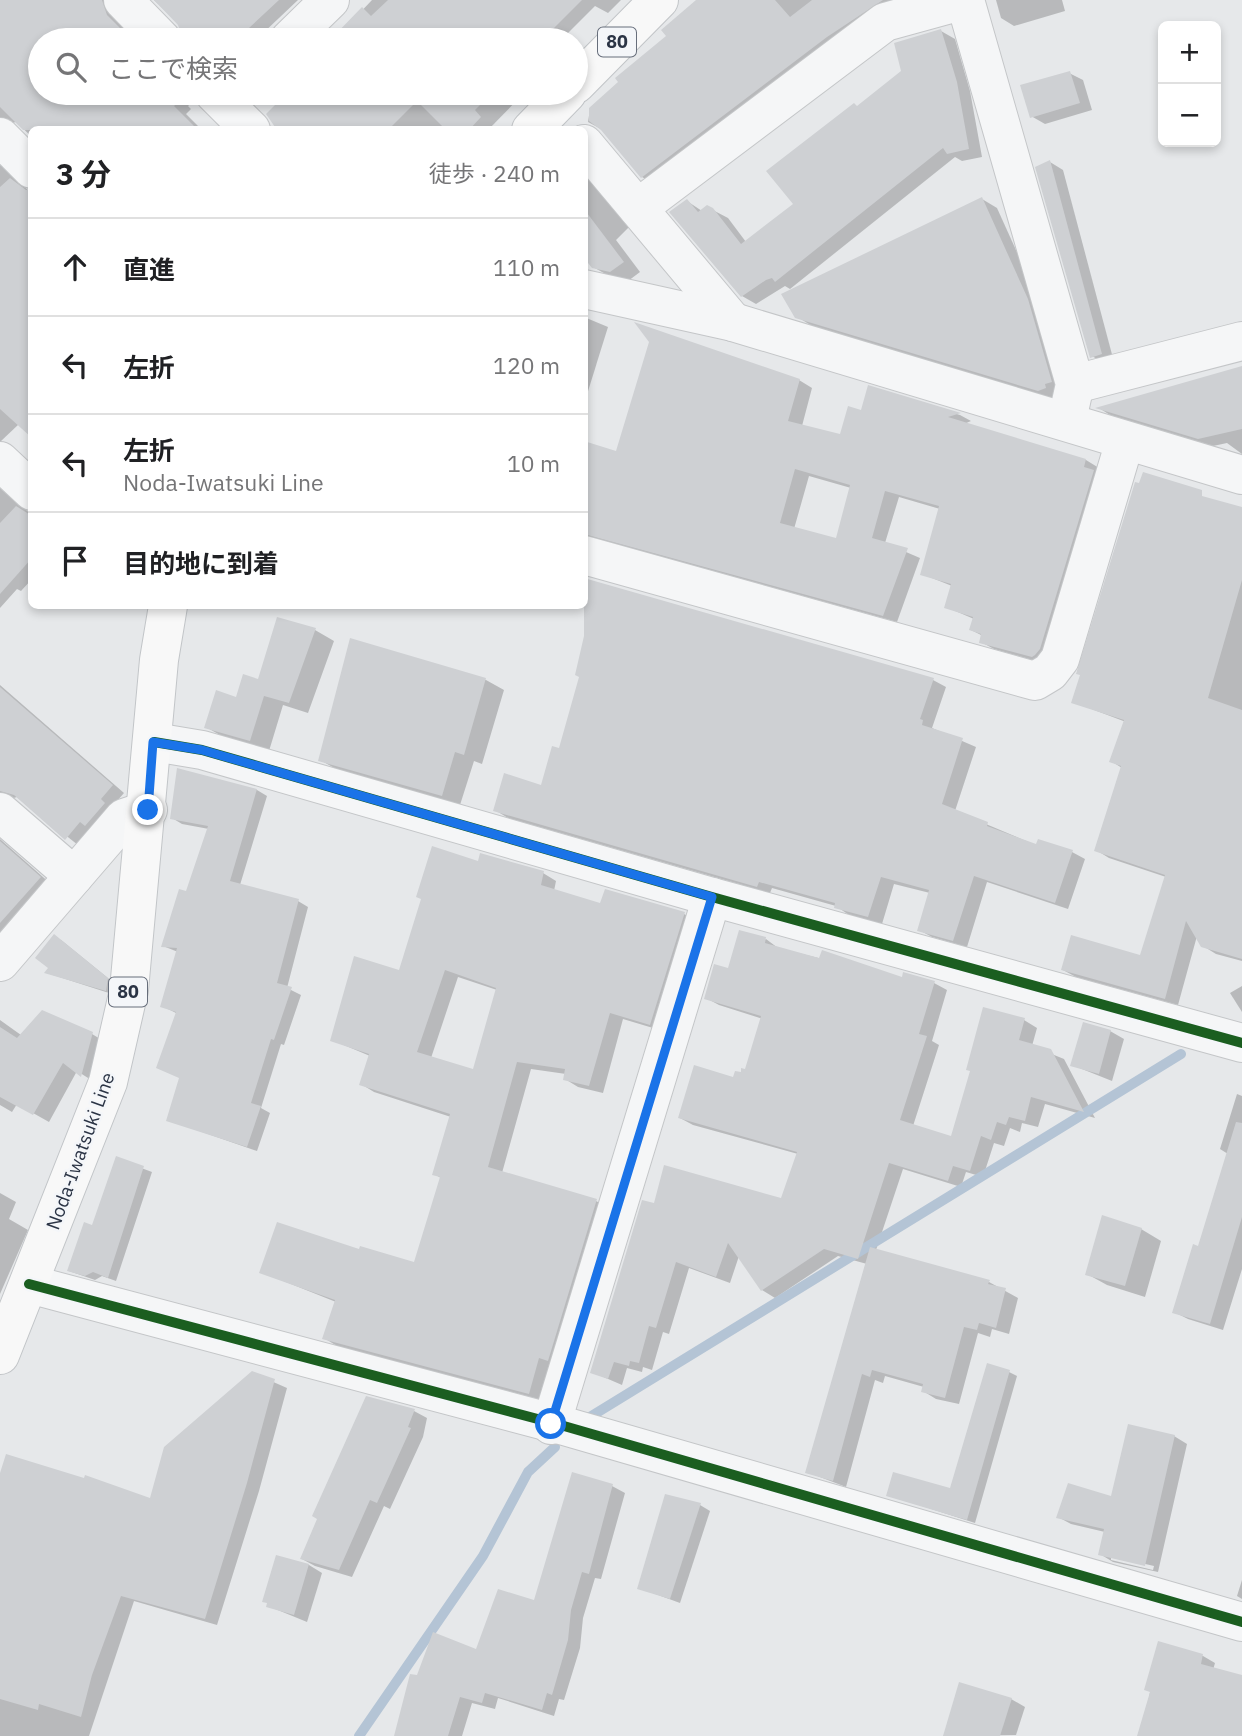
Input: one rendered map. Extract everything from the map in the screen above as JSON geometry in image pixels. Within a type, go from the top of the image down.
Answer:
[{"type":"main road","name":"80","points":[[588,77],[659,0]]},
{"type":"main road","name":"Noda-Iwatsuki Line","points":[[0,1355],[108,1082],[129,990],[148,810],[159,660],[167,609]]},
{"type":"street","points":[[123,0],[150,28]]},
{"type":"street","points":[[301,28],[330,0]]},
{"type":"street","points":[[638,208],[885,22],[965,0],[1074,384],[1067,420]]},
{"type":"street","points":[[588,149],[733,321]]},
{"type":"street","points":[[588,290],[733,321],[1242,475]]},
{"type":"street","points":[[1074,384],[1242,341]]},
{"type":"street","points":[[588,556],[1035,681],[1050,672],[1060,659],[1125,441]]},
{"type":"street","points":[[0,461],[28,487]]},
{"type":"street","points":[[153,742],[202,750],[712,897],[1242,1043]]},
{"type":"street","points":[[0,962],[124,818],[148,810]]},
{"type":"street","points":[[0,812],[74,876]]},
{"type":"street","points":[[551,1424],[712,897]]},
{"type":"street","points":[[29,1284],[551,1424],[1242,1622]]},
{"type":"building","points":[[0,0],[102,0],[107,15],[120,28],[28,28],[28,105],[175,105],[194,126],[28,126],[28,130],[23,130],[0,107]]},
{"type":"building","points":[[154,0],[279,0],[249,28],[179,28]]},
{"type":"building","points":[[388,0],[582,0],[554,28],[342,28],[362,7],[371,16]]},
{"type":"building","points":[[696,0],[775,0],[790,17],[812,0],[883,0],[827,37],[641,178],[601,130],[589,121],[589,108],[618,82],[615,78],[666,36],[661,30]]},
{"type":"building","points":[[941,29],[957,82],[969,149],[947,154],[943,148],[775,282],[772,278],[766,280],[741,297],[669,212],[687,199],[698,212],[707,205],[713,208],[741,244],[793,204],[766,171],[854,103],[857,106],[901,71],[894,43]]},
{"type":"building","points":[[1070,71],[1080,103],[1030,118],[1020,85]]},
{"type":"building","points":[[275,105],[413,105],[392,126],[274,126],[266,114]]},
{"type":"building","points":[[421,105],[480,105],[475,110],[481,117],[473,126],[442,126]]},
{"type":"building","points":[[1050,160],[1102,354],[1090,358],[1035,167]]},
{"type":"building","points":[[10,178],[28,190],[28,434],[0,409],[0,187]]},
{"type":"building","points":[[982,197],[1028,299],[1052,382],[1045,384],[1046,388],[1038,391],[795,318],[781,294]]},
{"type":"building","points":[[588,214],[624,262],[610,272],[592,268],[588,263]]},
{"type":"building","points":[[634,322],[800,379],[788,421],[840,434],[848,406],[861,410],[868,385],[961,413],[948,417],[1086,459],[1084,467],[1094,470],[1040,649],[1032,657],[979,643],[981,634],[969,630],[973,617],[944,608],[951,584],[920,575],[939,506],[885,491],[872,538],[908,548],[883,616],[588,535],[588,442],[616,451],[649,342]],"holes":[[[795,469],[850,485],[836,538],[780,523]]]},
{"type":"building","points":[[1242,366],[1242,429],[1198,439],[1095,408]]},
{"type":"building","points":[[1143,472],[1202,490],[1202,496],[1242,507],[1242,580],[1208,698],[1242,710],[1242,959],[1201,947],[1186,921],[1165,999],[1061,970],[1071,935],[1140,955],[1165,875],[1094,851],[1121,766],[1109,762],[1124,720],[1071,703],[1080,675],[1076,674],[1135,482],[1139,483]]},
{"type":"building","points":[[16,506],[28,514],[28,562],[0,594],[0,523]]},
{"type":"building","points":[[588,579],[934,678],[920,719],[923,720],[922,725],[963,738],[942,804],[988,822],[987,826],[1036,844],[1038,839],[1073,850],[1055,903],[974,876],[953,941],[917,931],[929,890],[881,877],[868,917],[834,908],[835,903],[759,882],[757,887],[493,811],[504,773],[541,785],[552,746],[559,748],[579,677],[575,675],[584,636]]},
{"type":"building","points":[[277,617],[316,628],[289,703],[264,696],[250,741],[204,728],[216,690],[236,697],[243,674],[258,679]]},
{"type":"building","points":[[350,638],[486,678],[464,755],[455,752],[442,796],[318,761]]},
{"type":"building","points":[[0,687],[113,785],[101,799],[105,803],[85,826],[80,822],[65,840],[14,795],[0,791]]},
{"type":"building","points":[[177,768],[257,789],[230,881],[299,899],[277,983],[292,987],[274,1040],[271,1039],[251,1103],[261,1106],[247,1147],[166,1121],[179,1078],[156,1068],[176,1012],[160,1007],[177,948],[161,947],[179,889],[186,891],[208,826],[170,819]]},
{"type":"building","points":[[0,841],[41,877],[0,923]]},
{"type":"building","points":[[432,846],[478,861],[480,853],[544,871],[541,885],[600,903],[605,889],[685,912],[650,1025],[610,1013],[589,1086],[563,1080],[565,1069],[517,1062],[488,1167],[597,1199],[548,1361],[539,1358],[529,1394],[322,1339],[335,1300],[259,1273],[277,1222],[359,1249],[360,1246],[414,1262],[440,1177],[432,1175],[450,1114],[359,1085],[369,1054],[330,1041],[354,956],[399,970],[421,899],[416,897]],"holes":[[[445,970],[496,988],[473,1069],[417,1052]]]},
{"type":"building","points":[[739,930],[766,937],[765,943],[819,958],[822,950],[902,977],[903,972],[935,981],[919,1034],[927,1036],[900,1120],[951,1136],[970,1071],[966,1070],[983,1007],[1025,1018],[1019,1040],[1051,1049],[1084,1112],[1031,1097],[1025,1121],[1009,1117],[1006,1125],[997,1122],[991,1140],[981,1136],[970,1171],[953,1166],[948,1181],[889,1163],[858,1259],[824,1249],[761,1291],[728,1243],[716,1277],[676,1262],[656,1328],[649,1326],[639,1363],[630,1361],[629,1366],[614,1362],[608,1379],[590,1373],[642,1200],[654,1203],[664,1165],[781,1198],[797,1152],[678,1118],[694,1065],[733,1077],[735,1071],[741,1072],[741,1068],[745,1069],[761,1016],[704,999],[714,964],[728,968]]},
{"type":"building","points":[[54,934],[108,978],[106,991],[44,973],[48,968],[35,958]]},
{"type":"building","points":[[42,1010],[93,1032],[81,1077],[63,1063],[33,1115],[0,1097],[0,1027],[17,1038]]},
{"type":"building","points":[[1083,1022],[1111,1030],[1099,1074],[1070,1066]]},
{"type":"building","points":[[1236,1122],[1242,1123],[1242,1217],[1210,1324],[1172,1313],[1193,1244],[1198,1246]]},
{"type":"building","points":[[116,1156],[144,1166],[108,1278],[93,1272],[85,1276],[67,1271],[84,1222],[92,1225]]},
{"type":"building","points":[[1102,1215],[1142,1228],[1125,1286],[1085,1275]]},
{"type":"building","points":[[870,1247],[990,1280],[988,1284],[1006,1288],[996,1328],[979,1323],[977,1330],[964,1327],[945,1398],[921,1392],[923,1384],[872,1370],[870,1377],[862,1374],[833,1481],[805,1473]]},
{"type":"building","points":[[987,1363],[1010,1370],[967,1520],[886,1496],[893,1472],[950,1488]]},
{"type":"building","points":[[252,1371],[275,1379],[247,1483],[205,1619],[121,1596],[92,1675],[81,1717],[39,1704],[38,1710],[0,1699],[0,1473],[6,1454],[84,1478],[85,1475],[150,1498],[164,1447]]},
{"type":"building","points":[[366,1396],[415,1409],[408,1427],[411,1428],[377,1503],[370,1500],[339,1570],[300,1559],[317,1519],[312,1516]]},
{"type":"building","points":[[1128,1424],[1175,1435],[1145,1566],[1098,1555],[1104,1529],[1056,1518],[1068,1483],[1111,1496]]},
{"type":"building","points":[[572,1472],[613,1484],[589,1574],[582,1572],[571,1610],[568,1640],[552,1695],[547,1693],[542,1710],[485,1693],[482,1703],[460,1697],[448,1736],[394,1736],[410,1674],[417,1675],[433,1632],[476,1649],[498,1589],[534,1600]]},
{"type":"building","points":[[665,1494],[701,1503],[670,1599],[637,1589]]},
{"type":"building","points":[[276,1555],[309,1564],[294,1615],[266,1607],[267,1603],[262,1602]]},
{"type":"building","points":[[1158,1641],[1203,1654],[1201,1664],[1242,1675],[1242,1736],[1137,1736],[1150,1692],[1144,1690]]},
{"type":"building","points":[[959,1682],[1012,1698],[1000,1736],[943,1736]]},
{"type":"waterway","points":[[585,1420],[1181,1054]]},
{"type":"waterway","points":[[359,1736],[483,1556],[528,1472],[555,1447]]},
{"type":"cycle path","points":[[154,742],[202,750],[712,897],[1242,1043]]},
{"type":"cycle path","points":[[29,1284],[564,1426],[1242,1622]]},
{"type":"route","points":[[148,810],[153,742],[202,750],[712,897],[551,1424]]}]
